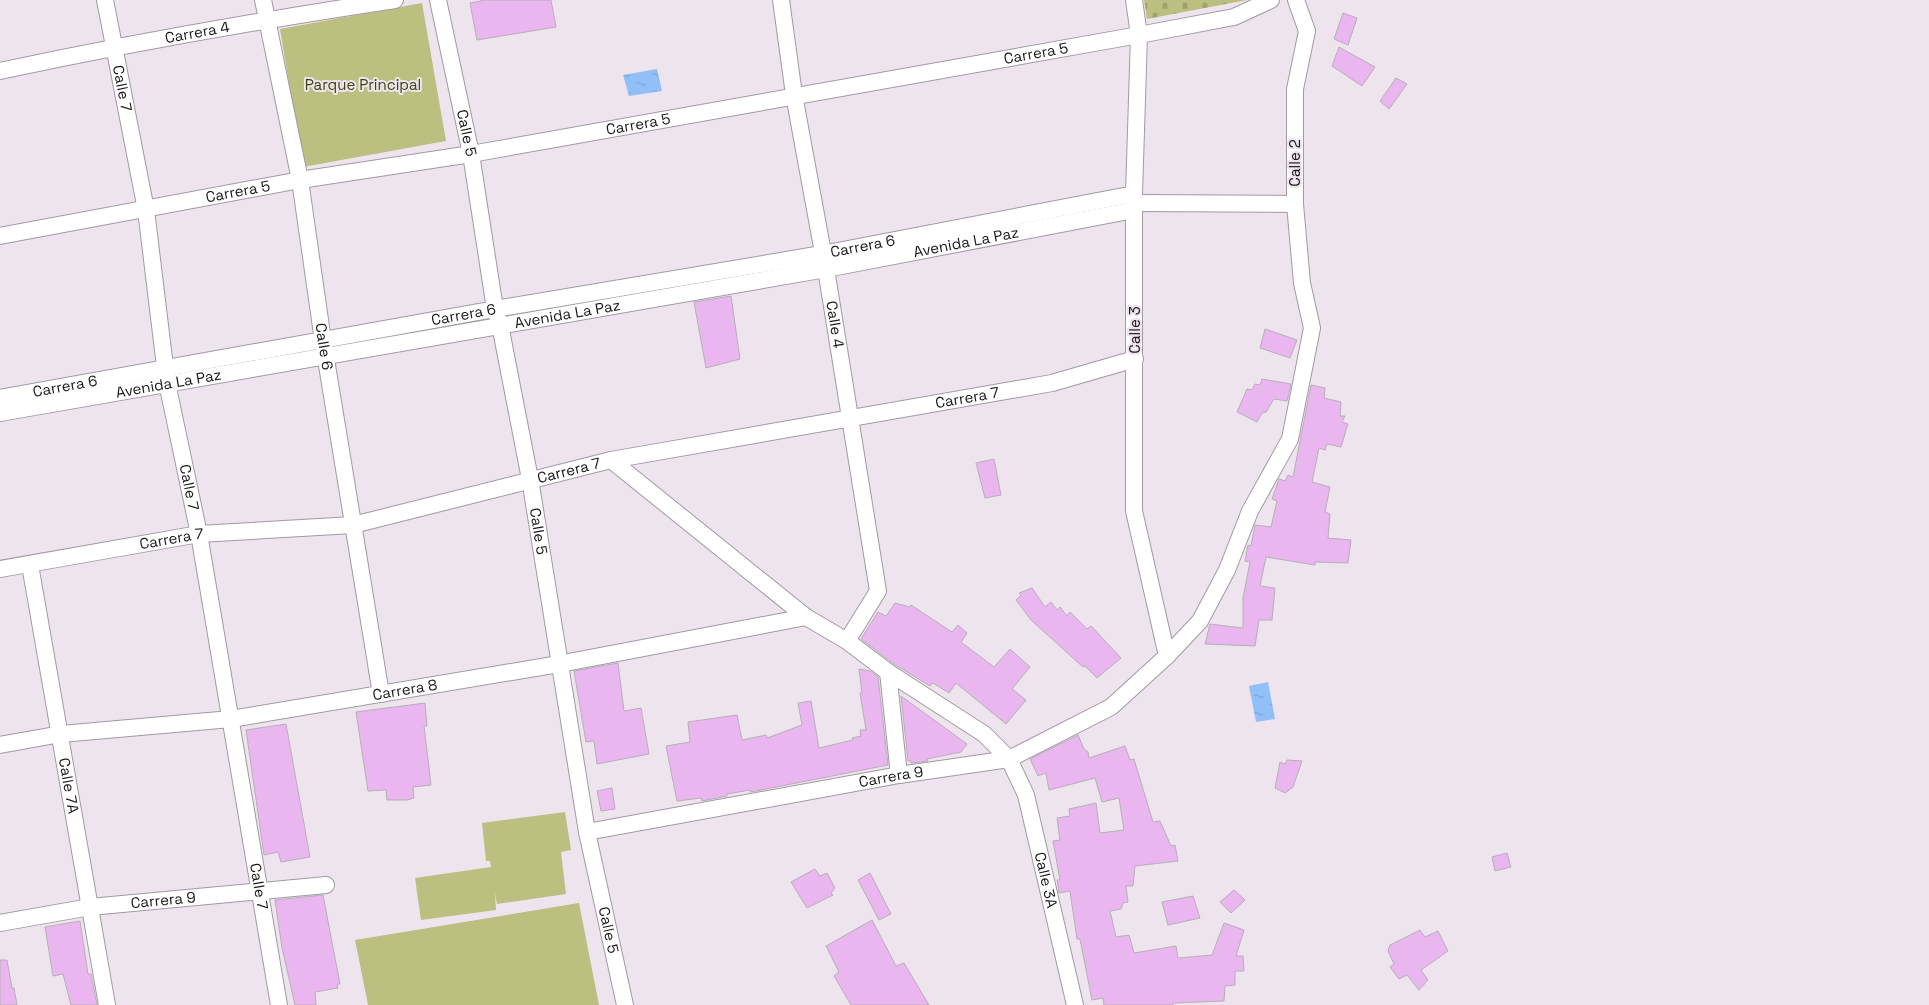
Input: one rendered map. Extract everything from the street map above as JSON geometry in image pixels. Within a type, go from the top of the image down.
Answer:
[{"type":"street","name":"Calle 7","points":[[105,0],[112,47],[146,210],[165,376],[199,534],[279,1005]]},
{"type":"street","name":"Calle 6","points":[[263,0],[300,180],[381,694]]},
{"type":"street","name":"Carrera 4","points":[[0,71],[112,47],[266,19],[395,0]]},
{"type":"street","name":"Calle 5","points":[[438,0],[471,154],[498,317],[530,479],[586,832],[625,1005]]},
{"type":"street","name":"Calle 4","points":[[781,0],[794,95],[824,261],[878,591],[847,641]]},
{"type":"street","name":"Calle 3","points":[[1134,0],[1139,35],[1134,202],[1134,511],[1167,656]]},
{"type":"street","name":"Carrera 5","points":[[0,236],[300,180],[471,154],[1139,35],[1234,17],[1271,0]]},
{"type":"street","name":"Calle 2","points":[[1296,0],[1306,31],[1295,89],[1295,204],[1302,283],[1312,328]]},
{"type":"street","name":"Carrera 6","points":[[0,398],[165,376],[824,261],[1134,202],[1295,204]]},
{"type":"street","name":"Carrera 9","points":[[586,832],[899,775],[1009,759],[1111,706],[1167,656],[1200,621],[1227,570],[1250,511],[1290,439],[1312,328]]},
{"type":"street","name":"Carrera 7","points":[[0,569],[199,534],[353,525],[611,460],[1052,383],[1135,359]]},
{"type":"street","name":"Avenida La Paz","points":[[0,412],[165,376]]},
{"type":"street","name":"Calle 3A","points":[[611,460],[806,617],[847,641],[888,672],[984,734],[1009,759],[1026,795],[1075,1005]]},
{"type":"street","name":"Calle 7A","points":[[30,565],[107,1005]]},
{"type":"street","name":"Carrera 8","points":[[0,745],[61,734],[231,719],[559,664],[806,617]]},
{"type":"street","points":[[888,672],[899,775]]},
{"type":"street","name":"Carrera 9","points":[[0,923],[90,907],[326,884]]},
{"type":"green space","points":[[1144,0],[1247,0],[1147,19]]},
{"type":"green space","name":"Parque Principal","points":[[422,3],[446,141],[303,167],[280,29]]},
{"type":"green space","points":[[565,812],[571,850],[561,852],[566,894],[497,904],[495,893],[496,910],[421,920],[415,878],[491,867],[490,861],[486,861],[482,823]]},
{"type":"green space","points":[[579,903],[599,1005],[368,1005],[355,940]]},
{"type":"water","points":[[657,69],[662,91],[629,96],[623,75]]},
{"type":"water","points":[[1268,682],[1275,719],[1256,722],[1249,686]]},
{"type":"building","points":[[485,0],[551,0],[556,27],[477,40],[470,3]]},
{"type":"building","points":[[1343,13],[1357,18],[1348,45],[1334,39]]},
{"type":"building","points":[[1339,47],[1375,67],[1362,86],[1332,66]]},
{"type":"building","points":[[1396,78],[1407,84],[1389,109],[1380,101]]},
{"type":"building","points":[[731,296],[740,359],[706,368],[694,302]]},
{"type":"building","points":[[1265,329],[1297,340],[1290,358],[1260,348]]},
{"type":"building","points":[[1262,379],[1291,384],[1287,401],[1274,399],[1257,422],[1237,412],[1247,389],[1252,390],[1255,384],[1260,385]]},
{"type":"building","points":[[1311,385],[1325,388],[1324,398],[1341,402],[1340,416],[1345,416],[1342,422],[1348,424],[1341,447],[1327,444],[1325,450],[1319,448],[1312,482],[1330,487],[1325,512],[1330,514],[1328,538],[1351,540],[1348,563],[1315,562],[1315,565],[1266,557],[1260,586],[1275,588],[1272,620],[1259,620],[1255,646],[1205,644],[1210,624],[1243,628],[1243,598],[1250,562],[1245,561],[1248,545],[1251,546],[1255,525],[1271,527],[1277,501],[1272,499],[1279,479],[1285,481],[1288,475],[1293,477]]},
{"type":"building","points":[[994,459],[1001,495],[985,498],[976,463]]},
{"type":"building","points":[[1032,588],[1045,607],[1051,602],[1057,610],[1060,607],[1067,616],[1070,612],[1087,629],[1091,626],[1121,658],[1097,678],[1085,666],[1083,667],[1031,620],[1016,600],[1021,595],[1019,593]]},
{"type":"building","points":[[895,603],[910,607],[911,605],[952,632],[958,625],[967,633],[961,642],[994,667],[1010,649],[1030,667],[1012,689],[1026,700],[1006,724],[956,683],[949,693],[933,683],[930,686],[894,664],[861,639],[878,612],[886,616]]},
{"type":"building","points":[[618,663],[624,711],[641,708],[649,754],[597,764],[594,741],[586,742],[574,671]]},
{"type":"building","points":[[859,669],[870,671],[878,677],[888,765],[751,792],[750,790],[727,794],[727,796],[702,801],[701,798],[677,801],[666,746],[690,742],[688,722],[737,715],[742,740],[766,735],[767,738],[802,725],[798,703],[811,701],[819,748],[853,740],[852,738],[861,736],[860,730],[866,730],[860,693],[862,693]]},
{"type":"building","points":[[901,696],[967,744],[961,752],[927,759],[928,761],[911,763],[911,761],[908,761]]},
{"type":"building","points":[[425,703],[427,726],[424,726],[431,785],[413,787],[414,798],[407,800],[387,800],[386,790],[368,791],[356,712]]},
{"type":"building","points":[[286,724],[310,857],[281,862],[278,852],[264,855],[246,730]]},
{"type":"building","points":[[1078,735],[1084,749],[1088,752],[1089,758],[1125,746],[1130,760],[1134,759],[1153,822],[1160,821],[1171,846],[1175,845],[1178,861],[1135,866],[1133,886],[1126,886],[1128,902],[1123,903],[1121,909],[1110,911],[1116,937],[1129,935],[1134,953],[1176,946],[1178,958],[1212,955],[1224,923],[1244,930],[1236,956],[1243,956],[1244,971],[1235,971],[1235,985],[1225,986],[1224,1001],[1173,1003],[1173,1005],[1104,1005],[1103,998],[1092,1000],[1080,939],[1077,939],[1070,891],[1059,893],[1057,880],[1060,880],[1053,841],[1060,840],[1057,818],[1070,816],[1069,809],[1096,803],[1100,833],[1124,830],[1119,798],[1102,802],[1095,778],[1049,790],[1046,773],[1038,776],[1030,759]]},
{"type":"building","points":[[1287,760],[1302,761],[1293,787],[1285,793],[1275,788],[1280,762],[1285,764]]},
{"type":"building","points":[[612,788],[615,809],[601,811],[597,791]]},
{"type":"building","points":[[1507,853],[1511,867],[1495,871],[1492,857]]},
{"type":"building","points":[[815,869],[820,876],[827,873],[835,888],[831,893],[833,895],[807,908],[791,882]]},
{"type":"building","points":[[870,873],[891,914],[879,920],[858,880]]},
{"type":"building","points":[[1234,890],[1245,900],[1231,913],[1220,902]]},
{"type":"building","points":[[323,895],[340,984],[337,984],[338,988],[315,992],[316,1005],[295,1005],[282,948],[275,900]]},
{"type":"building","points":[[1193,896],[1200,918],[1168,925],[1162,902]]},
{"type":"building","points":[[872,920],[896,966],[904,963],[929,1005],[851,1005],[834,976],[839,972],[826,946]]},
{"type":"building","points":[[80,921],[88,974],[91,974],[97,1005],[71,1005],[63,974],[53,976],[45,927]]},
{"type":"building","points":[[1420,930],[1425,937],[1438,931],[1448,951],[1421,970],[1428,980],[1419,990],[1407,975],[1399,979],[1390,967],[1394,964],[1388,951],[1390,945]]},
{"type":"building","points":[[0,960],[7,960],[17,1005],[0,1005]]}]
